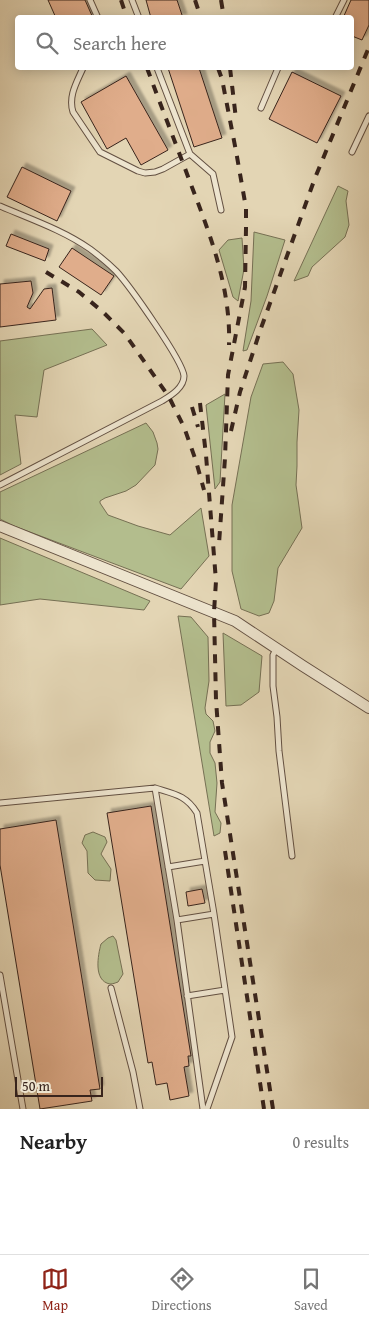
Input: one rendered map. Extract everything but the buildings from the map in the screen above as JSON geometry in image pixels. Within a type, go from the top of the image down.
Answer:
[{"type":"street","points":[[0,526],[235,621],[369,708]]},
{"type":"lane","points":[[90,0],[97,15]]},
{"type":"lane","points":[[132,0],[137,15]]},
{"type":"lane","points":[[336,15],[344,0]]},
{"type":"lane","points":[[82,70],[70,104],[73,112],[100,152],[145,173],[163,169],[190,154]]},
{"type":"lane","points":[[158,70],[190,154],[212,174],[221,210]]},
{"type":"lane","points":[[261,108],[277,70]]},
{"type":"lane","points":[[352,152],[369,116]]},
{"type":"lane","points":[[0,206],[54,229],[90,249],[115,271],[162,335],[181,365],[184,377],[180,387],[162,401],[0,485]]},
{"type":"lane","points":[[276,649],[273,655],[273,686],[292,856]]},
{"type":"lane","points":[[0,803],[155,788],[184,798],[192,805],[197,814],[232,1037],[207,1109]]},
{"type":"lane","points":[[155,788],[177,920],[203,1109]]},
{"type":"lane","points":[[168,867],[205,861]]},
{"type":"lane","points":[[177,920],[214,914]]},
{"type":"lane","points":[[0,975],[23,1109]]},
{"type":"lane","points":[[111,988],[133,1072],[140,1109]]},
{"type":"lane","points":[[187,996],[225,990]]},
{"type":"green space","points":[[338,186],[348,191],[346,201],[349,225],[345,237],[312,267],[308,276],[294,281]]},
{"type":"green space","points":[[254,232],[285,240],[247,350],[243,351],[251,301]]},
{"type":"green space","points":[[242,238],[244,269],[238,301],[233,297],[219,250],[228,240]]},
{"type":"green space","points":[[92,329],[107,345],[44,370],[37,417],[15,415],[21,464],[0,475],[0,341]]},
{"type":"green space","points":[[283,362],[293,374],[299,410],[296,485],[302,528],[278,568],[274,601],[269,613],[259,616],[241,609],[232,571],[232,505],[251,397],[263,364]]},
{"type":"green space","points":[[225,394],[220,482],[215,489],[206,405]]},
{"type":"green space","points":[[146,423],[153,432],[157,443],[158,449],[155,465],[136,485],[126,491],[105,498],[100,503],[108,515],[170,535],[201,508],[209,556],[181,589],[0,519],[0,492]]},
{"type":"green space","points":[[0,538],[150,601],[144,610],[40,599],[0,605]]},
{"type":"green space","points":[[178,616],[191,617],[208,637],[209,681],[205,708],[206,714],[213,721],[215,731],[210,742],[210,753],[215,763],[217,783],[215,812],[221,823],[220,833],[214,836]]},
{"type":"green space","points":[[223,633],[262,656],[259,692],[241,705],[226,706]]},
{"type":"green space","points":[[93,832],[105,837],[107,842],[101,854],[111,869],[110,881],[95,880],[88,873],[87,851],[82,843],[85,835]]},
{"type":"green space","points":[[113,936],[116,940],[123,974],[118,982],[110,984],[101,978],[98,961],[101,944]]},
{"type":"railway","points":[[121,0],[126,15]]},
{"type":"railway","points":[[195,0],[200,15]]},
{"type":"railway","points":[[221,0],[224,15]]},
{"type":"railway","points":[[231,431],[240,392],[260,331],[315,178],[369,47]]},
{"type":"railway","points":[[148,70],[212,241],[227,303],[229,345]]},
{"type":"railway","points":[[219,70],[246,208],[245,287],[228,375],[219,544]]},
{"type":"railway","points":[[230,70],[236,119]]},
{"type":"railway","points":[[46,272],[79,292],[125,334],[169,397],[184,427],[204,490]]},
{"type":"railway","points":[[200,403],[216,581],[214,612],[216,700],[222,783],[273,1109]]},
{"type":"railway","points":[[192,407],[198,427]]},
{"type":"railway","points":[[225,851],[264,1109]]}]
